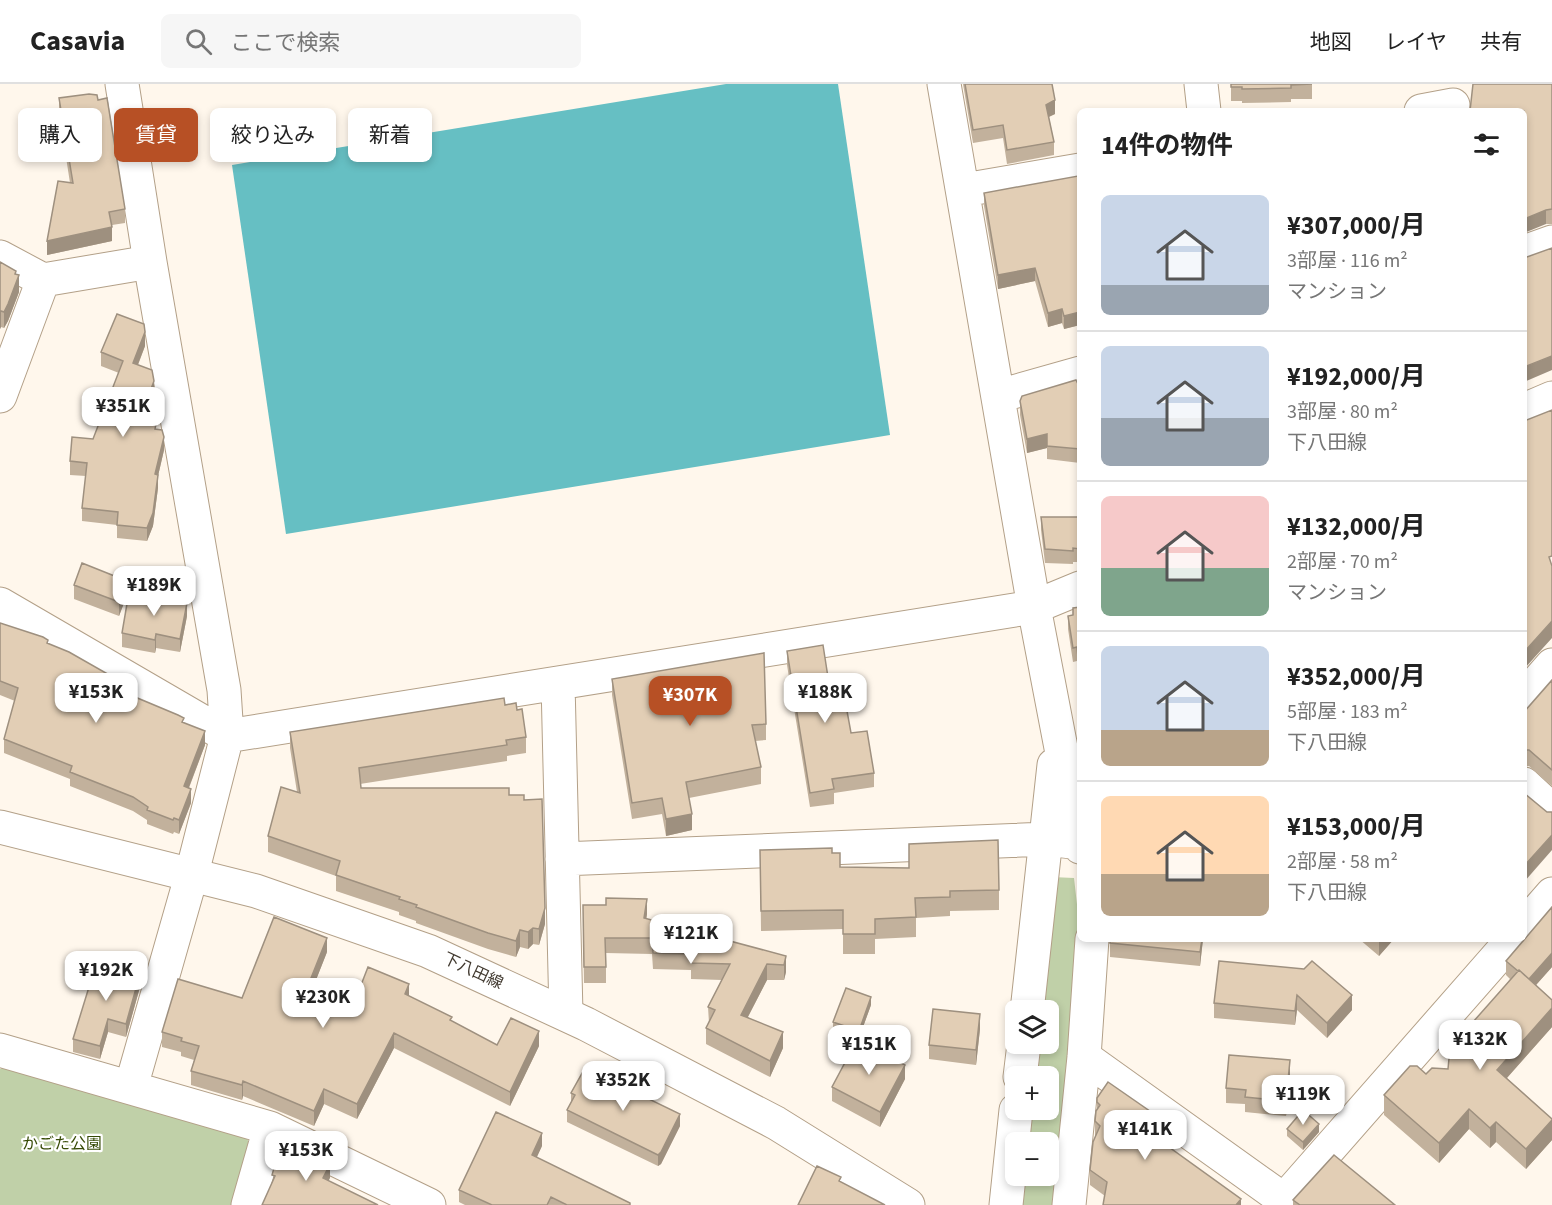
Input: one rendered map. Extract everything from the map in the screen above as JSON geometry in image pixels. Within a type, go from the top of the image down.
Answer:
[{"type":"street","points":[[122,84],[150,262],[224,690],[227,736],[191,877],[131,1087]]},
{"type":"street","points":[[944,84],[1034,607],[1077,827]]},
{"type":"street","points":[[1202,84],[1204,108]]},
{"type":"street","points":[[1430,108],[1454,100]]},
{"type":"street","points":[[964,190],[1077,171]]},
{"type":"street","points":[[1527,251],[1552,242]]},
{"type":"street","points":[[0,257],[43,280],[150,262]]},
{"type":"street","points":[[0,396],[43,280]]},
{"type":"street","points":[[999,396],[1077,374]]},
{"type":"street","points":[[1527,409],[1552,398]]},
{"type":"street","points":[[0,604],[227,736],[1034,607],[1077,589]]},
{"type":"street","points":[[1527,694],[1552,665]]},
{"type":"street","points":[[558,683],[566,1014]]},
{"type":"street","points":[[1028,1000],[1058,726]]},
{"type":"street","points":[[1527,787],[1552,810]]},
{"type":"street","name":"下八田線","points":[[0,827],[191,877],[256,891],[428,951],[566,1014],[776,1123],[908,1205]]},
{"type":"street","points":[[562,859],[1047,839],[1077,843]]},
{"type":"street","points":[[1527,923],[1552,894]]},
{"type":"street","points":[[1069,1205],[1084,1057],[1092,942]]},
{"type":"street","points":[[1084,1057],[1284,1200],[1510,942]]},
{"type":"street","points":[[0,1050],[270,1128],[429,1205]]},
{"type":"street","points":[[1006,1205],[1015,1120]]},
{"type":"street","points":[[248,1205],[270,1128]]},
{"type":"green space","points":[[1052,877],[1074,878],[1077,942],[1081,942],[1059,1141],[1059,1132],[1025,1132],[1026,1120],[1059,1120],[1059,1066],[1032,1066],[1033,1054],[1059,1054],[1059,1000],[1039,1000]]},
{"type":"green space","name":"かごた公園","points":[[7,1065],[245,1134],[250,1145],[233,1205],[0,1205],[0,1069]]},
{"type":"green space","points":[[1019,1186],[1054,1186],[1052,1205],[1017,1205]]},
{"type":"water","points":[[726,84],[838,84],[890,435],[286,534],[232,165],[250,162],[336,162],[336,148],[348,146],[348,162],[432,162],[432,132]]},
{"type":"building","points":[[965,84],[1052,84],[1055,100],[1046,105],[1054,142],[1007,150],[1003,125],[973,130]]},
{"type":"building","points":[[1231,84],[1312,84],[1291,85],[1291,88],[1242,89],[1242,87],[1231,87]]},
{"type":"building","points":[[1473,84],[1552,84],[1552,209],[1527,218],[1527,108],[1470,108]]},
{"type":"building","points":[[89,94],[97,95],[98,100],[107,98],[114,141],[114,162],[117,162],[125,209],[109,212],[112,227],[47,241],[58,181],[73,183],[70,162],[102,162],[102,108],[61,108],[59,98]]},
{"type":"building","points":[[1077,176],[1077,313],[1064,316],[1062,309],[1048,313],[1035,268],[998,275],[984,193]]},
{"type":"building","points":[[1552,248],[1552,356],[1527,366],[1527,257]]},
{"type":"building","points":[[0,262],[19,275],[4,312],[0,313]]},
{"type":"building","points":[[117,314],[144,324],[145,332],[133,363],[152,370],[154,381],[139,421],[156,424],[155,429],[162,430],[164,437],[155,474],[158,475],[153,513],[147,528],[117,525],[118,512],[82,508],[87,463],[70,461],[72,437],[93,439],[123,361],[101,352]]},
{"type":"building","points":[[1076,380],[1077,449],[1047,446],[1047,434],[1027,439],[1020,401],[1022,396]]},
{"type":"building","points":[[1552,410],[1552,556],[1549,557],[1552,566],[1552,621],[1527,649],[1527,420]]},
{"type":"building","points":[[1041,517],[1077,517],[1077,549],[1073,548],[1073,551],[1045,549]]},
{"type":"building","points":[[82,563],[127,581],[119,602],[74,585]]},
{"type":"building","points":[[129,592],[187,603],[180,639],[156,634],[155,640],[122,633]]},
{"type":"building","points":[[1077,607],[1077,647],[1073,648],[1068,616],[1073,615],[1073,608]]},
{"type":"building","points":[[0,623],[43,637],[48,640],[47,643],[69,652],[120,681],[116,689],[178,715],[184,718],[182,722],[205,731],[184,786],[191,789],[179,820],[147,810],[148,807],[133,797],[70,772],[72,766],[4,739],[18,688],[0,681]]},
{"type":"building","points":[[823,645],[832,703],[845,700],[851,733],[867,731],[874,773],[832,779],[834,789],[810,793],[787,651]]},
{"type":"building","points":[[764,653],[766,724],[752,725],[761,767],[686,782],[692,814],[666,819],[662,798],[632,803],[612,679]]},
{"type":"building","points":[[1552,680],[1552,770],[1527,750],[1527,709]]},
{"type":"building","points":[[504,698],[505,705],[516,703],[517,710],[522,709],[526,737],[506,740],[507,745],[359,768],[361,788],[509,788],[509,795],[524,795],[524,800],[542,799],[545,908],[539,929],[533,928],[528,932],[520,930],[516,941],[488,933],[416,907],[417,905],[399,899],[400,897],[336,875],[340,861],[268,836],[281,787],[300,793],[290,732]]},
{"type":"building","points":[[1527,795],[1547,812],[1552,812],[1552,835],[1527,863]]},
{"type":"building","points":[[998,840],[999,890],[950,891],[950,897],[915,898],[916,917],[875,919],[875,934],[843,934],[843,910],[761,911],[760,850],[832,848],[832,853],[840,853],[840,867],[909,868],[909,844]]},
{"type":"building","points":[[606,898],[647,899],[644,918],[786,956],[784,965],[767,964],[741,1015],[783,1032],[770,1061],[706,1028],[715,1010],[708,1007],[730,964],[691,963],[691,954],[653,953],[652,938],[605,938],[606,967],[584,967],[583,905],[606,905]]},
{"type":"building","points":[[1552,907],[1552,953],[1529,979],[1506,961],[1522,942],[1527,942],[1527,936]]},
{"type":"building","points":[[274,917],[327,938],[303,998],[349,1016],[368,967],[409,984],[405,994],[452,1017],[450,1020],[497,1045],[511,1018],[539,1031],[510,1092],[394,1033],[357,1104],[324,1089],[314,1111],[243,1081],[242,1085],[191,1071],[199,1046],[162,1032],[178,979],[242,998]]},
{"type":"building","points":[[1110,942],[1202,942],[1200,952]]},
{"type":"building","points":[[97,961],[140,974],[126,1024],[108,1019],[100,1046],[73,1039]]},
{"type":"building","points":[[1219,961],[1304,969],[1312,961],[1352,995],[1327,1023],[1297,995],[1295,1011],[1214,1003]]},
{"type":"building","points":[[1519,970],[1552,1000],[1552,1008],[1497,1070],[1552,1120],[1526,1149],[1496,1122],[1490,1128],[1469,1109],[1439,1143],[1384,1095],[1410,1066],[1417,1066],[1426,1074],[1432,1068],[1448,1069],[1450,1048]]},
{"type":"building","points":[[846,988],[871,997],[859,1031],[833,1022]]},
{"type":"building","points":[[933,1009],[980,1014],[976,1050],[929,1045]]},
{"type":"building","points":[[857,1040],[905,1065],[880,1112],[832,1087]]},
{"type":"building","points":[[1229,1055],[1290,1060],[1286,1101],[1245,1097],[1246,1090],[1226,1088]]},
{"type":"building","points":[[585,1068],[680,1114],[658,1155],[567,1110],[575,1095],[571,1093]]},
{"type":"building","points":[[1108,1082],[1154,1114],[1144,1129],[1241,1199],[1236,1205],[1103,1205],[1107,1182],[1090,1170],[1093,1142],[1100,1126],[1095,1121],[1096,1111],[1100,1105],[1097,1098]]},
{"type":"building","points":[[1303,1110],[1319,1124],[1303,1142],[1287,1129]]},
{"type":"building","points":[[496,1112],[542,1133],[532,1155],[630,1205],[567,1205],[551,1197],[547,1205],[492,1205],[459,1190]]},
{"type":"building","points":[[285,1142],[330,1164],[323,1178],[378,1205],[262,1205],[275,1176],[272,1175],[276,1161]]},
{"type":"building","points":[[1334,1155],[1395,1205],[1300,1205],[1293,1200]]},
{"type":"building","points":[[817,1166],[841,1177],[839,1181],[885,1205],[798,1205]]}]
